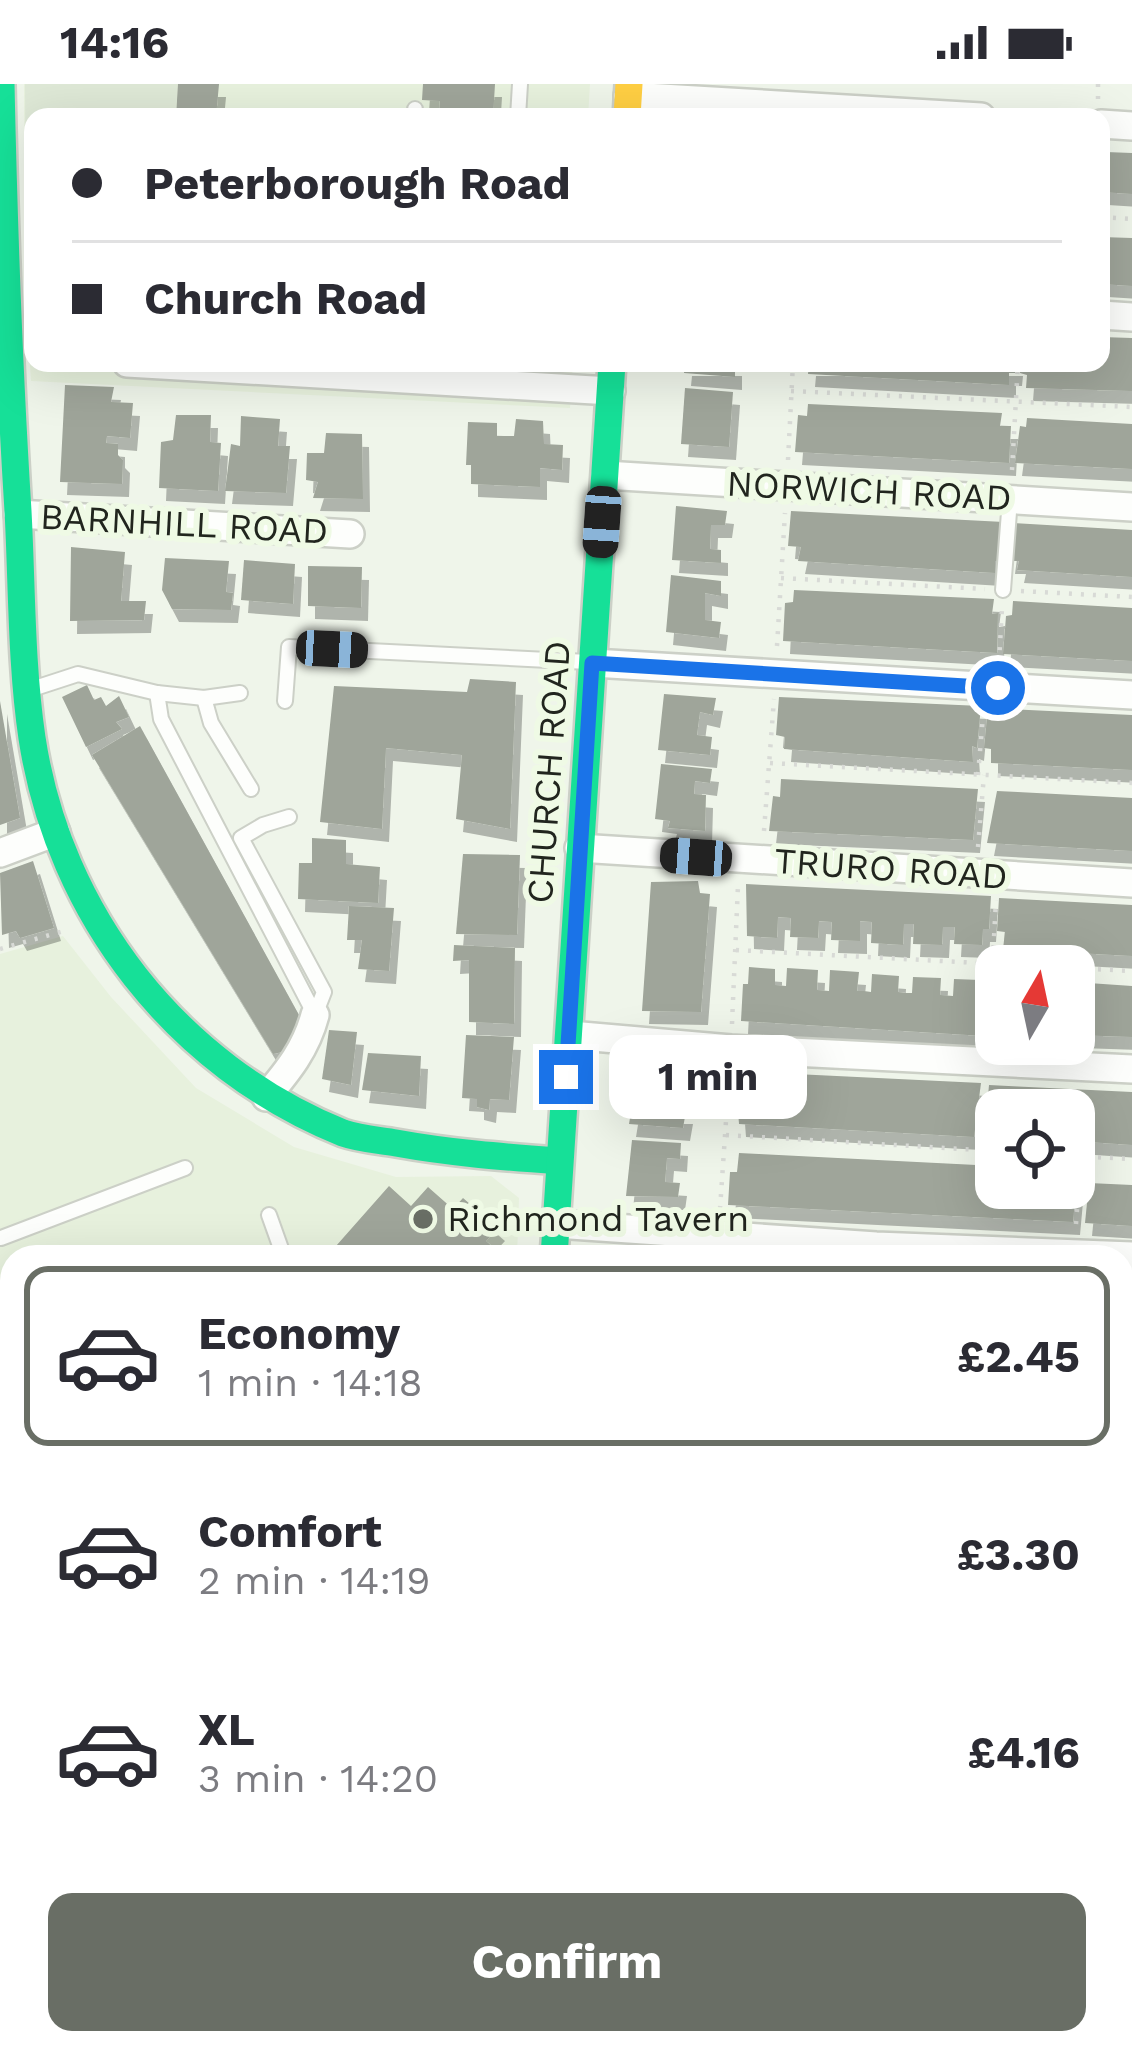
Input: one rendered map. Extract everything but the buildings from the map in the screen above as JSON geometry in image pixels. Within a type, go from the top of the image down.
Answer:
[{"type":"main road","points":[[1,84],[2,307],[32,738],[56,832],[92,916],[141,986],[191,1041],[266,1097],[348,1135],[451,1153],[559,1161]]},
{"type":"main road","name":"CHURCH ROAD","points":[[555,1245],[611,377]]},
{"type":"street","points":[[628,99],[786,108]]},
{"type":"street","points":[[415,372],[611,377]]},
{"type":"street","name":"NORWICH ROAD","points":[[605,476],[1132,507]]},
{"type":"street","name":"BARNHILL ROAD","points":[[18,514],[350,534]]},
{"type":"street","points":[[0,672],[28,660]]},
{"type":"street","points":[[592,663],[1132,695]]},
{"type":"street","points":[[0,853],[56,832]]},
{"type":"street","name":"TRURO ROAD","points":[[579,848],[1132,884]]},
{"type":"street","points":[[266,1097],[297,1061],[316,1015]]},
{"type":"street","points":[[570,1035],[975,1060]]},
{"type":"street","points":[[1060,1065],[1132,1069]]},
{"type":"street","points":[[556,1224],[862,1245]]},
{"type":"lane","points":[[1003,590],[1010,500]]},
{"type":"lane","points":[[284,701],[289,647],[592,663]]},
{"type":"lane","points":[[32,689],[78,674],[157,693],[204,698],[240,693]]},
{"type":"lane","points":[[157,693],[161,719],[316,1015]]},
{"type":"lane","points":[[204,698],[211,723],[251,788]]},
{"type":"lane","points":[[289,818],[241,838],[324,992],[316,1015]]},
{"type":"lane","points":[[1,1238],[185,1168]]},
{"type":"lane","points":[[269,1215],[280,1245]]},
{"type":"path","points":[[762,861],[792,372]]},
{"type":"path","points":[[1010,500],[1018,372]]},
{"type":"path","points":[[791,391],[1132,407]]},
{"type":"path","points":[[781,578],[1132,597]]},
{"type":"path","points":[[991,945],[981,775],[1003,590]]},
{"type":"path","points":[[770,763],[1132,783]]},
{"type":"path","points":[[0,949],[68,931],[92,916]]},
{"type":"path","points":[[736,950],[975,963]]},
{"type":"path","points":[[1095,969],[1132,971]]},
{"type":"path","points":[[726,1135],[975,1150]]},
{"type":"path","points":[[1095,1157],[1132,1159]]},
{"type":"path","points":[[1074,1245],[1076,1209]]},
{"type":"shaded area","points":[[24,84],[590,84],[589,108],[24,108]]},
{"type":"shaded area","points":[[25,84],[178,84],[177,108],[25,108]]},
{"type":"shaded area","points":[[30,372],[572,372],[570,408],[31,381]]},
{"type":"shaded area","points":[[63,936],[111,997],[196,1088],[294,1147],[396,1177],[491,1176],[519,1198],[517,1245],[0,1245],[0,954]]},
{"type":"traffic: fast","points":[[1,84],[28,710],[46,803],[98,923],[135,977],[179,1025],[228,1068],[283,1104],[356,1137],[559,1161]]},
{"type":"traffic: fast","points":[[555,1245],[611,372]]},
{"type":"traffic: slow","points":[[628,108],[629,84]]},
{"type":"place","name":"Richmond Tavern","points":[[423,1219]]},
{"type":"route","points":[[566,1077],[592,663],[998,688]]}]
